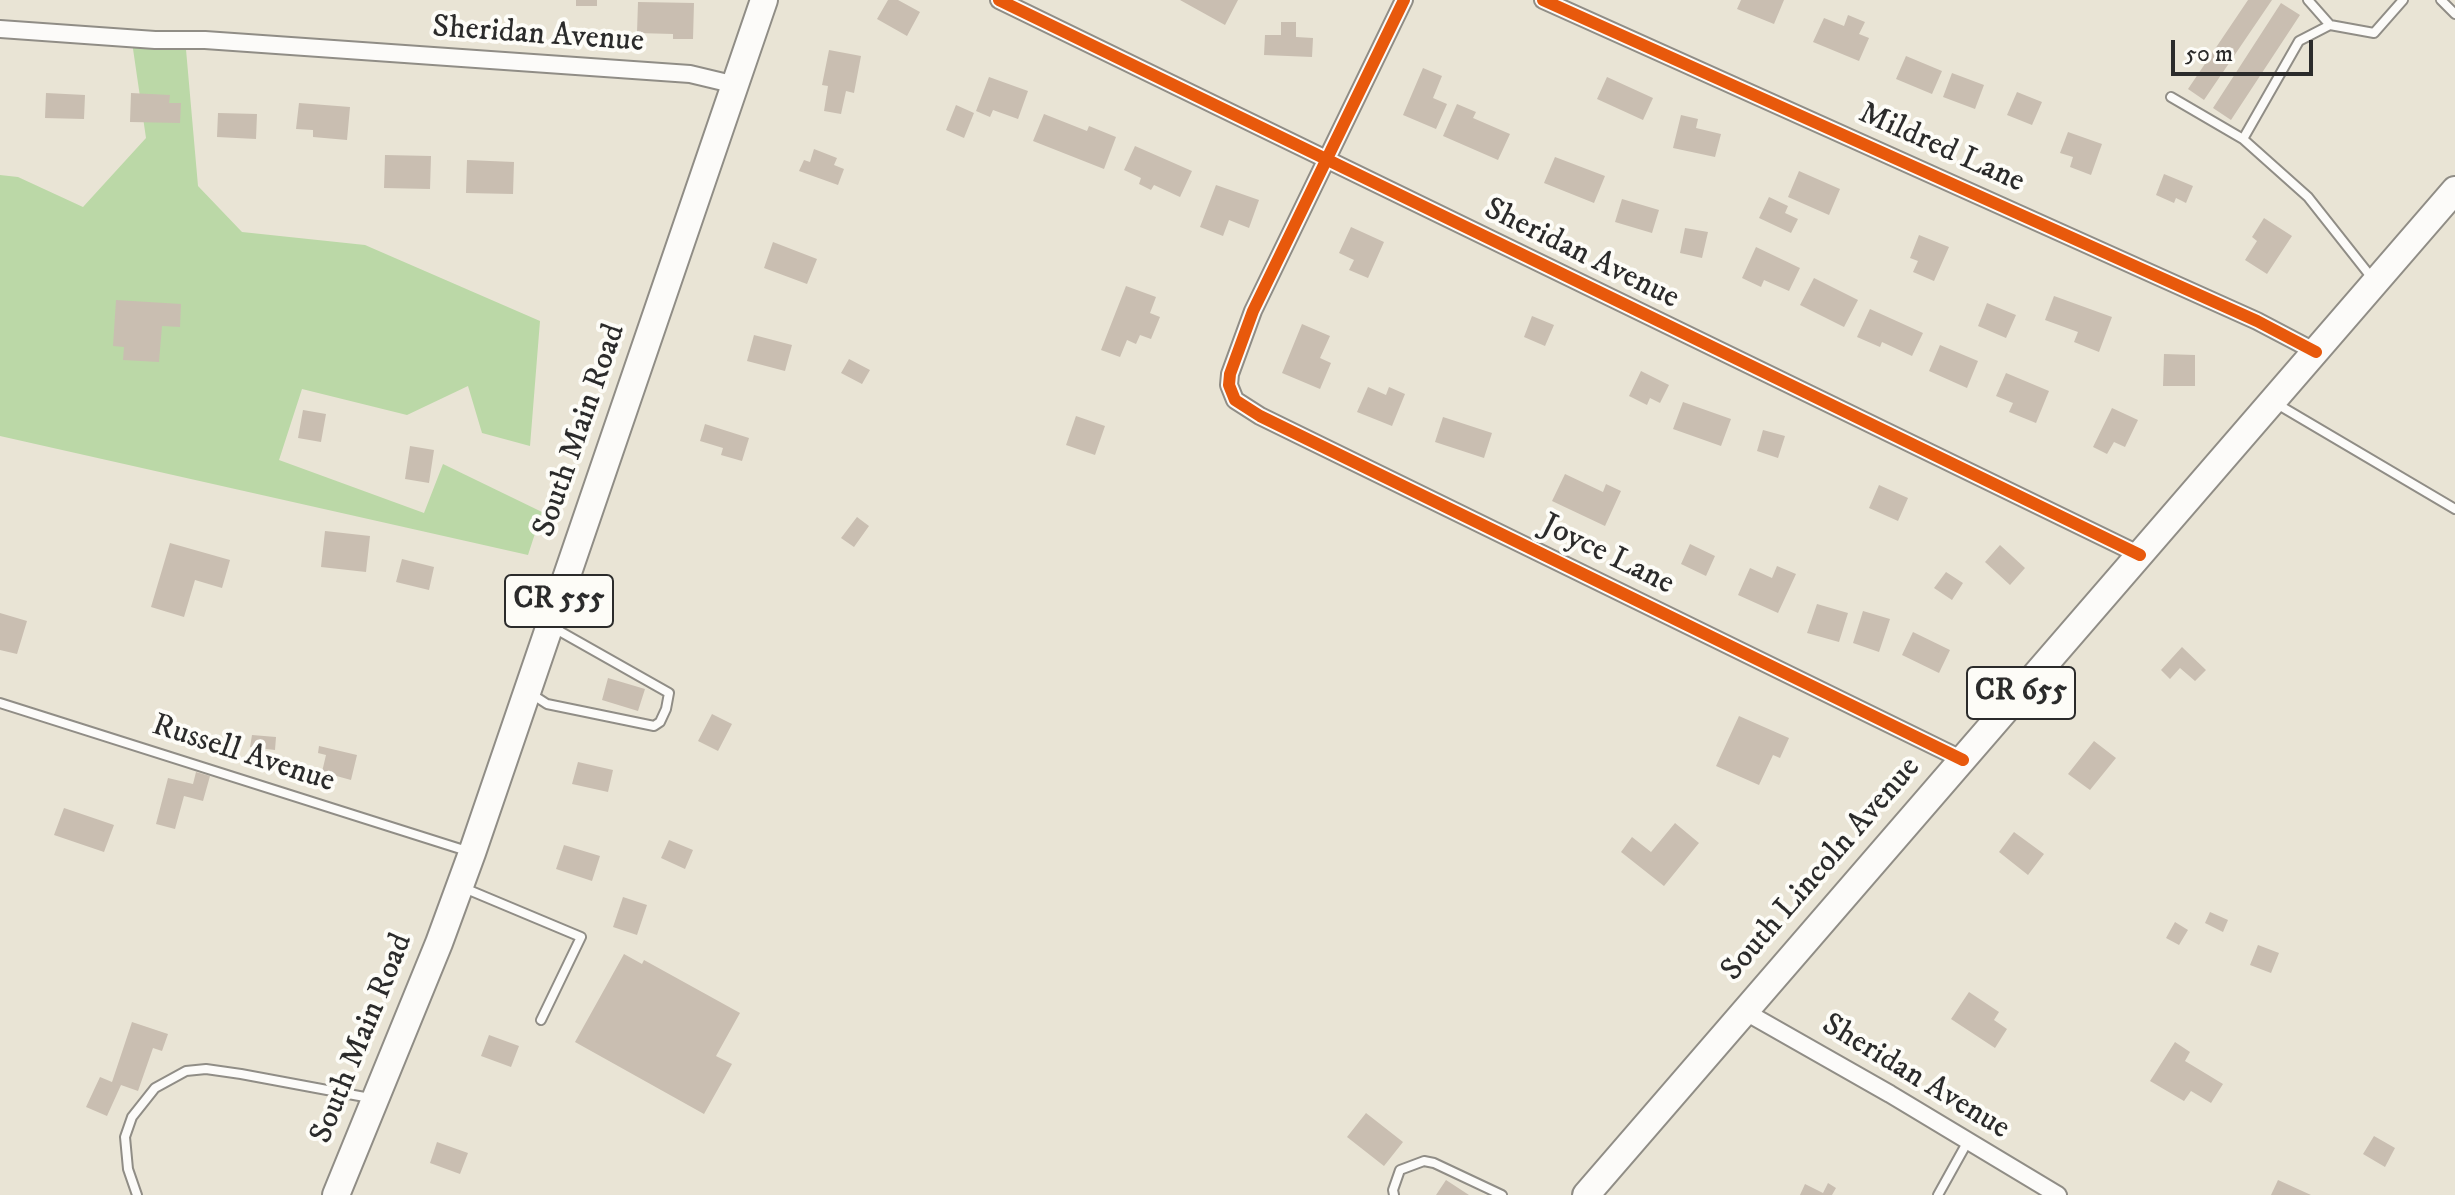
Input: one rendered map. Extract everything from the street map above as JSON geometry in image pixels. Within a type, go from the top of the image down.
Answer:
[{"type":"main road","name":"South Main Road","points":[[336,1195],[472,853],[764,0]]},
{"type":"main road","name":"South Lincoln Avenue","points":[[1586,1195],[2455,190]]},
{"type":"street","name":"Sheridan Avenue","points":[[999,0],[2140,555]]},
{"type":"street","points":[[1325,159],[1404,0]]},
{"type":"street","name":"Mildred Lane","points":[[1543,0],[2257,321],[2316,352]]},
{"type":"street","name":"Sheridan Avenue","points":[[0,29],[690,74],[736,85]]},
{"type":"street","name":"Joyce Lane","points":[[1325,159],[1238,347],[1229,385],[1232,394],[1244,407],[1963,760]]},
{"type":"street","name":"Sheridan Avenue","points":[[1744,1011],[2058,1195]]},
{"type":"lane","points":[[2308,0],[2330,25]]},
{"type":"lane","points":[[2243,139],[2299,41],[2330,25],[2374,33],[2403,0]]},
{"type":"lane","points":[[2441,0],[2455,14]]},
{"type":"lane","points":[[2171,97],[2243,139],[2308,197],[2375,281]]},
{"type":"lane","points":[[2273,401],[2455,509]]},
{"type":"lane","points":[[527,692],[547,704],[654,726],[660,722],[666,709],[669,693],[550,626]]},
{"type":"lane","name":"Russell Avenue","points":[[0,703],[472,853]]},
{"type":"lane","points":[[459,887],[581,937],[541,1020]]},
{"type":"lane","points":[[137,1195],[128,1169],[125,1137],[132,1117],[155,1088],[186,1071],[206,1069],[241,1074],[375,1099]]},
{"type":"lane","points":[[1938,1195],[1968,1141]]},
{"type":"lane","points":[[1394,1195],[1400,1170],[1424,1161],[1502,1195]]},
{"type":"green space","points":[[131,35],[185,38],[198,186],[242,232],[365,245],[540,321],[530,446],[482,433],[468,386],[407,415],[302,389],[279,460],[424,513],[443,464],[542,512],[528,555],[0,436],[0,175],[18,177],[83,207],[146,138]]},
{"type":"building","points":[[576,0],[597,0],[597,6],[576,6]]},
{"type":"building","points":[[888,0],[898,0],[920,12],[907,36],[877,19]]},
{"type":"building","points":[[1180,0],[1238,0],[1225,25]]},
{"type":"building","points":[[1741,0],[1784,0],[1774,24],[1737,9]]},
{"type":"building","points":[[2248,0],[2272,0],[2204,100],[2188,89]]},
{"type":"building","points":[[638,2],[694,3],[693,39],[673,39],[673,34],[637,33]]},
{"type":"building","points":[[2281,3],[2300,15],[2231,120],[2213,108]]},
{"type":"building","points":[[1848,15],[1865,22],[1859,34],[1869,38],[1859,61],[1813,42],[1824,18],[1844,26]]},
{"type":"building","points":[[1281,22],[1296,22],[1296,37],[1313,38],[1312,57],[1264,55],[1265,35],[1281,35]]},
{"type":"building","points":[[829,50],[861,56],[854,93],[846,91],[841,114],[824,111],[828,86],[822,85]]},
{"type":"building","points":[[1906,56],[1942,71],[1932,94],[1896,79]]},
{"type":"building","points":[[1423,68],[1442,76],[1433,98],[1447,104],[1436,129],[1403,115]]},
{"type":"building","points":[[1952,73],[1984,85],[1975,109],[1943,97]]},
{"type":"building","points":[[989,77],[1028,91],[1018,119],[993,110],[990,117],[976,111]]},
{"type":"building","points":[[1607,77],[1653,98],[1643,120],[1597,99]]},
{"type":"building","points":[[2017,92],[2042,102],[2032,125],[2007,115]]},
{"type":"building","points":[[46,93],[85,95],[84,119],[45,118]]},
{"type":"building","points":[[131,93],[170,95],[169,103],[181,103],[180,123],[130,122]]},
{"type":"building","points":[[299,103],[350,107],[347,140],[313,137],[313,130],[296,129]]},
{"type":"building","points":[[1457,104],[1476,112],[1473,118],[1510,134],[1498,160],[1443,136]]},
{"type":"building","points":[[956,105],[974,113],[964,138],[946,130]]},
{"type":"building","points":[[218,113],[257,114],[256,139],[217,137]]},
{"type":"building","points":[[1044,114],[1087,131],[1089,126],[1116,137],[1104,169],[1033,141]]},
{"type":"building","points":[[1681,115],[1698,119],[1696,128],[1721,134],[1715,157],[1673,148]]},
{"type":"building","points":[[2068,132],[2102,144],[2091,175],[2070,167],[2073,157],[2060,153]]},
{"type":"building","points":[[1135,146],[1192,171],[1180,197],[1154,185],[1151,190],[1139,184],[1141,178],[1124,170]]},
{"type":"building","points":[[814,149],[837,158],[834,165],[844,169],[838,185],[799,171],[804,160],[810,162]]},
{"type":"building","points":[[385,155],[431,156],[430,189],[384,188]]},
{"type":"building","points":[[1555,157],[1605,176],[1594,203],[1544,183]]},
{"type":"building","points":[[467,160],[514,162],[513,194],[466,193]]},
{"type":"building","points":[[1799,171],[1840,189],[1829,215],[1788,197]]},
{"type":"building","points":[[2164,174],[2193,186],[2186,203],[2176,198],[2174,203],[2156,195]]},
{"type":"building","points":[[1216,185],[1259,200],[1249,228],[1229,220],[1223,236],[1200,227]]},
{"type":"building","points":[[1769,197],[1788,206],[1785,213],[1798,219],[1791,233],[1759,218]]},
{"type":"building","points":[[1622,199],[1659,210],[1652,233],[1615,222]]},
{"type":"building","points":[[2264,218],[2292,236],[2267,274],[2245,260],[2257,241],[2252,237]]},
{"type":"building","points":[[1351,227],[1384,242],[1368,278],[1349,270],[1354,260],[1339,253]]},
{"type":"building","points":[[1685,228],[1708,232],[1702,258],[1680,253]]},
{"type":"building","points":[[1919,235],[1949,247],[1934,281],[1913,272],[1918,261],[1910,258]]},
{"type":"building","points":[[773,242],[817,259],[807,284],[764,268]]},
{"type":"building","points":[[1756,247],[1800,268],[1789,291],[1764,280],[1761,287],[1742,278]]},
{"type":"building","points":[[1814,278],[1858,300],[1844,327],[1800,305]]},
{"type":"building","points":[[1126,286],[1156,297],[1150,313],[1160,317],[1151,339],[1140,335],[1136,344],[1127,340],[1120,357],[1101,350]]},
{"type":"building","points":[[2054,296],[2112,317],[2099,352],[2074,342],[2078,332],[2045,320]]},
{"type":"building","points":[[116,300],[181,304],[180,327],[162,326],[159,362],[123,360],[124,347],[113,346]]},
{"type":"building","points":[[1987,303],[2016,315],[2006,338],[1978,326]]},
{"type":"building","points":[[1870,309],[1923,333],[1912,356],[1882,342],[1880,347],[1857,337]]},
{"type":"building","points":[[1532,316],[1554,325],[1545,346],[1524,337]]},
{"type":"building","points":[[1302,324],[1330,336],[1320,358],[1331,363],[1320,389],[1282,373]]},
{"type":"building","points":[[754,335],[792,345],[785,371],[747,361]]},
{"type":"building","points":[[1940,345],[1978,361],[1967,388],[1929,371]]},
{"type":"building","points":[[2164,354],[2195,355],[2195,386],[2163,386]]},
{"type":"building","points":[[849,359],[870,370],[862,384],[841,373]]},
{"type":"building","points":[[1641,371],[1669,385],[1660,403],[1650,398],[1647,405],[1629,396]]},
{"type":"building","points":[[2006,373],[2049,391],[2036,423],[2009,412],[2013,403],[1996,396]]},
{"type":"building","points":[[1368,387],[1386,395],[1389,387],[1405,394],[1392,426],[1357,412]]},
{"type":"building","points":[[1683,402],[1731,419],[1721,446],[1673,429]]},
{"type":"building","points":[[2112,408],[2138,420],[2125,447],[2114,442],[2107,454],[2093,447]]},
{"type":"building","points":[[303,410],[326,414],[321,442],[298,438]]},
{"type":"building","points":[[1076,416],[1105,426],[1095,455],[1066,445]]},
{"type":"building","points":[[1443,417],[1492,433],[1484,458],[1435,442]]},
{"type":"building","points":[[705,424],[749,438],[742,461],[721,455],[723,448],[700,441]]},
{"type":"building","points":[[1763,430],[1785,436],[1778,458],[1757,451]]},
{"type":"building","points":[[410,446],[434,450],[429,483],[405,479]]},
{"type":"building","points":[[1565,474],[1603,492],[1606,484],[1621,491],[1605,526],[1552,501]]},
{"type":"building","points":[[1879,485],[1908,498],[1898,521],[1869,508]]},
{"type":"building","points":[[857,517],[869,526],[854,547],[841,538]]},
{"type":"building","points":[[325,531],[370,536],[366,572],[321,567]]},
{"type":"building","points":[[170,543],[230,560],[222,588],[195,580],[184,617],[151,607]]},
{"type":"building","points":[[1690,544],[1715,556],[1706,576],[1681,564]]},
{"type":"building","points":[[2000,545],[2025,568],[2010,585],[1985,562]]},
{"type":"building","points":[[402,559],[434,567],[429,590],[396,582]]},
{"type":"building","points":[[1777,566],[1796,574],[1778,613],[1738,595],[1750,568],[1772,578]]},
{"type":"building","points":[[1946,572],[1963,583],[1952,600],[1934,588]]},
{"type":"building","points":[[1817,604],[1848,613],[1839,642],[1807,633]]},
{"type":"building","points":[[1863,611],[1890,619],[1879,652],[1853,643]]},
{"type":"building","points":[[0,613],[27,621],[17,654],[0,650]]},
{"type":"building","points":[[1913,632],[1950,650],[1939,673],[1902,655]]},
{"type":"building","points":[[2182,647],[2206,670],[2195,681],[2180,668],[2170,679],[2161,670]]},
{"type":"building","points":[[608,678],[645,689],[638,711],[602,700]]},
{"type":"building","points":[[712,714],[732,724],[718,751],[698,741]]},
{"type":"building","points":[[1739,716],[1789,738],[1780,758],[1773,755],[1759,785],[1716,766]]},
{"type":"building","points":[[252,735],[276,737],[275,750],[250,747]]},
{"type":"building","points":[[2094,741],[2116,758],[2090,790],[2068,774]]},
{"type":"building","points":[[319,746],[357,755],[351,780],[322,772],[326,755],[318,753]]},
{"type":"building","points":[[578,762],[613,770],[608,792],[572,784]]},
{"type":"building","points":[[196,772],[210,776],[203,801],[184,796],[175,829],[156,824],[168,778],[193,784]]},
{"type":"building","points":[[64,808],[114,825],[104,852],[54,835]]},
{"type":"building","points":[[1675,823],[1699,843],[1664,886],[1621,852],[1632,837],[1651,852]]},
{"type":"building","points":[[2014,832],[2044,854],[2028,875],[1999,852]]},
{"type":"building","points":[[669,840],[693,850],[685,869],[661,858]]},
{"type":"building","points":[[564,845],[600,856],[592,881],[556,869]]},
{"type":"building","points":[[623,897],[647,905],[637,935],[613,927]]},
{"type":"building","points":[[2210,912],[2228,920],[2223,932],[2205,923]]},
{"type":"building","points":[[2175,922],[2188,930],[2179,945],[2166,938]]},
{"type":"building","points":[[2258,945],[2279,953],[2271,973],[2250,965]]},
{"type":"building","points":[[624,954],[642,964],[644,960],[740,1013],[716,1056],[732,1064],[704,1114],[575,1042]]},
{"type":"building","points":[[1969,992],[1999,1012],[1994,1020],[2007,1029],[1995,1048],[1951,1019]]},
{"type":"building","points":[[132,1022],[168,1034],[162,1051],[153,1048],[138,1091],[121,1085],[107,1116],[86,1107],[100,1077],[112,1082]]},
{"type":"building","points":[[489,1035],[519,1046],[511,1067],[481,1056]]},
{"type":"building","points":[[2175,1042],[2190,1052],[2185,1061],[2223,1084],[2211,1103],[2191,1091],[2184,1101],[2150,1081]]},
{"type":"building","points":[[1366,1113],[1403,1142],[1384,1166],[1347,1137]]},
{"type":"building","points":[[2374,1136],[2395,1148],[2385,1167],[2363,1154]]},
{"type":"building","points":[[437,1142],[468,1153],[460,1174],[430,1163]]},
{"type":"building","points":[[1446,1180],[1469,1195],[1436,1195]]},
{"type":"building","points":[[2278,1180],[2311,1195],[2271,1195]]},
{"type":"building","points":[[1828,1183],[1836,1188],[1832,1195],[1800,1195],[1805,1184],[1823,1193]]},
{"type":"cycle path","points":[[999,0],[2140,555]]},
{"type":"cycle path","points":[[1404,0],[1253,311],[1230,374],[1229,385],[1235,400],[1260,416],[1963,760]]},
{"type":"cycle path","points":[[1543,0],[2257,321],[2316,352]]}]
